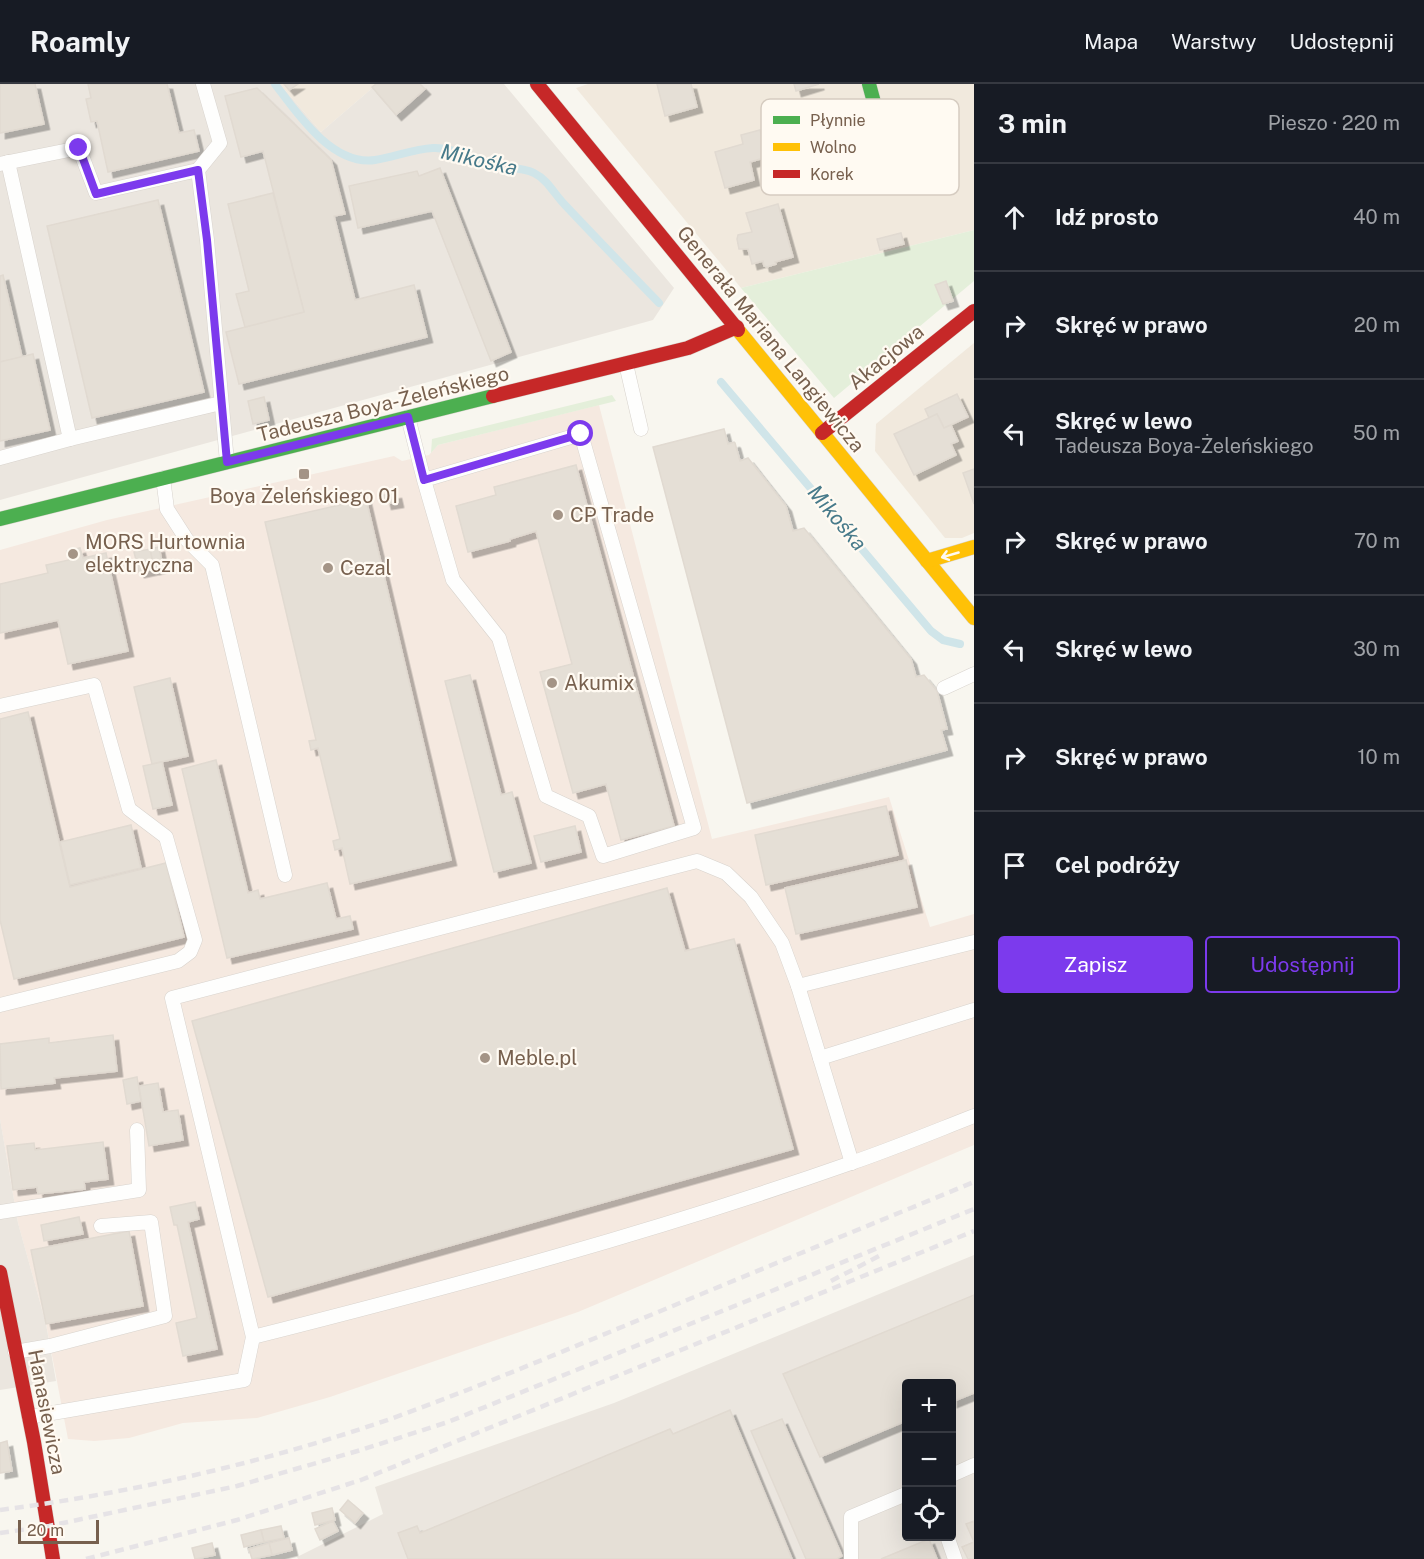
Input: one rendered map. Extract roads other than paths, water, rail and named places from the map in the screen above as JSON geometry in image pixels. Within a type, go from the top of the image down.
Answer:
[{"type":"street","name":"Generała Mariana Langiewicza","points":[[537,84],[974,618]]},
{"type":"street","points":[[869,84],[873,99]]},
{"type":"street","name":"Akacjowa","points":[[822,433],[974,311]]},
{"type":"street","name":"Tadeusza Boya-Żeleńskiego","points":[[0,519],[688,348],[737,327]]},
{"type":"street","points":[[927,561],[974,547]]},
{"type":"street","name":"Hanasiewicza","points":[[0,1272],[29,1417],[53,1559]]},
{"type":"lane","points":[[70,439],[4,163],[79,148],[96,194],[198,170],[220,143],[203,84]]},
{"type":"lane","points":[[198,170],[207,240],[227,462]]},
{"type":"lane","points":[[626,364],[641,429]]},
{"type":"lane","points":[[0,458],[220,403]]},
{"type":"lane","points":[[408,417],[424,480],[453,580],[499,638],[546,796],[589,816],[603,856],[694,828],[581,434],[424,480]]},
{"type":"lane","points":[[163,478],[167,509],[187,540],[212,565],[285,875]]},
{"type":"lane","points":[[944,688],[974,674]]},
{"type":"lane","points":[[0,706],[94,685],[129,809],[166,837],[195,940],[190,952],[178,961],[0,1005]]},
{"type":"lane","points":[[29,1417],[244,1380],[253,1337],[172,998],[697,861],[726,873],[751,897],[782,943],[798,986],[852,1163]]},
{"type":"lane","points":[[798,986],[974,942]]},
{"type":"lane","points":[[820,1058],[974,1010]]},
{"type":"lane","points":[[253,1337],[441,1290],[633,1235],[852,1163],[974,1116]]},
{"type":"lane","points":[[0,1212],[139,1190],[137,1130]]},
{"type":"lane","points":[[15,1352],[50,1346],[165,1316],[151,1222],[101,1226]]},
{"type":"lane","points":[[956,1473],[974,1465]]},
{"type":"lane","points":[[851,1559],[851,1517],[902,1496]]},
{"type":"lane","points":[[949,1541],[956,1559]]},
{"type":"waterway","name":"Mikośka","points":[[275,84],[317,135],[344,155],[359,160],[375,160],[418,150],[441,148],[494,166],[534,173],[547,183],[565,205],[659,303]]},
{"type":"waterway","name":"Mikośka","points":[[721,382],[931,631],[943,640],[960,644]]},
{"type":"railway","points":[[0,1510],[149,1485],[248,1462],[346,1434],[528,1366],[974,1182]]},
{"type":"railway","points":[[0,1533],[49,1526],[237,1486],[448,1422],[974,1209]]},
{"type":"railway","points":[[86,1559],[237,1520],[361,1480],[974,1231]]},
{"type":"railway","points":[[831,1281],[881,1255]]},
{"type":"place","name":"Boya Żeleńskiego 01","points":[[304,474]]},
{"type":"place","name":"CP Trade","points":[[558,515]]},
{"type":"place","name":"MORS Hurtownia elektryczna","points":[[73,554]]},
{"type":"place","name":"Cezal","points":[[328,568]]},
{"type":"place","name":"Akumix","points":[[552,683]]},
{"type":"place","name":"Meble.pl","points":[[485,1058]]}]
